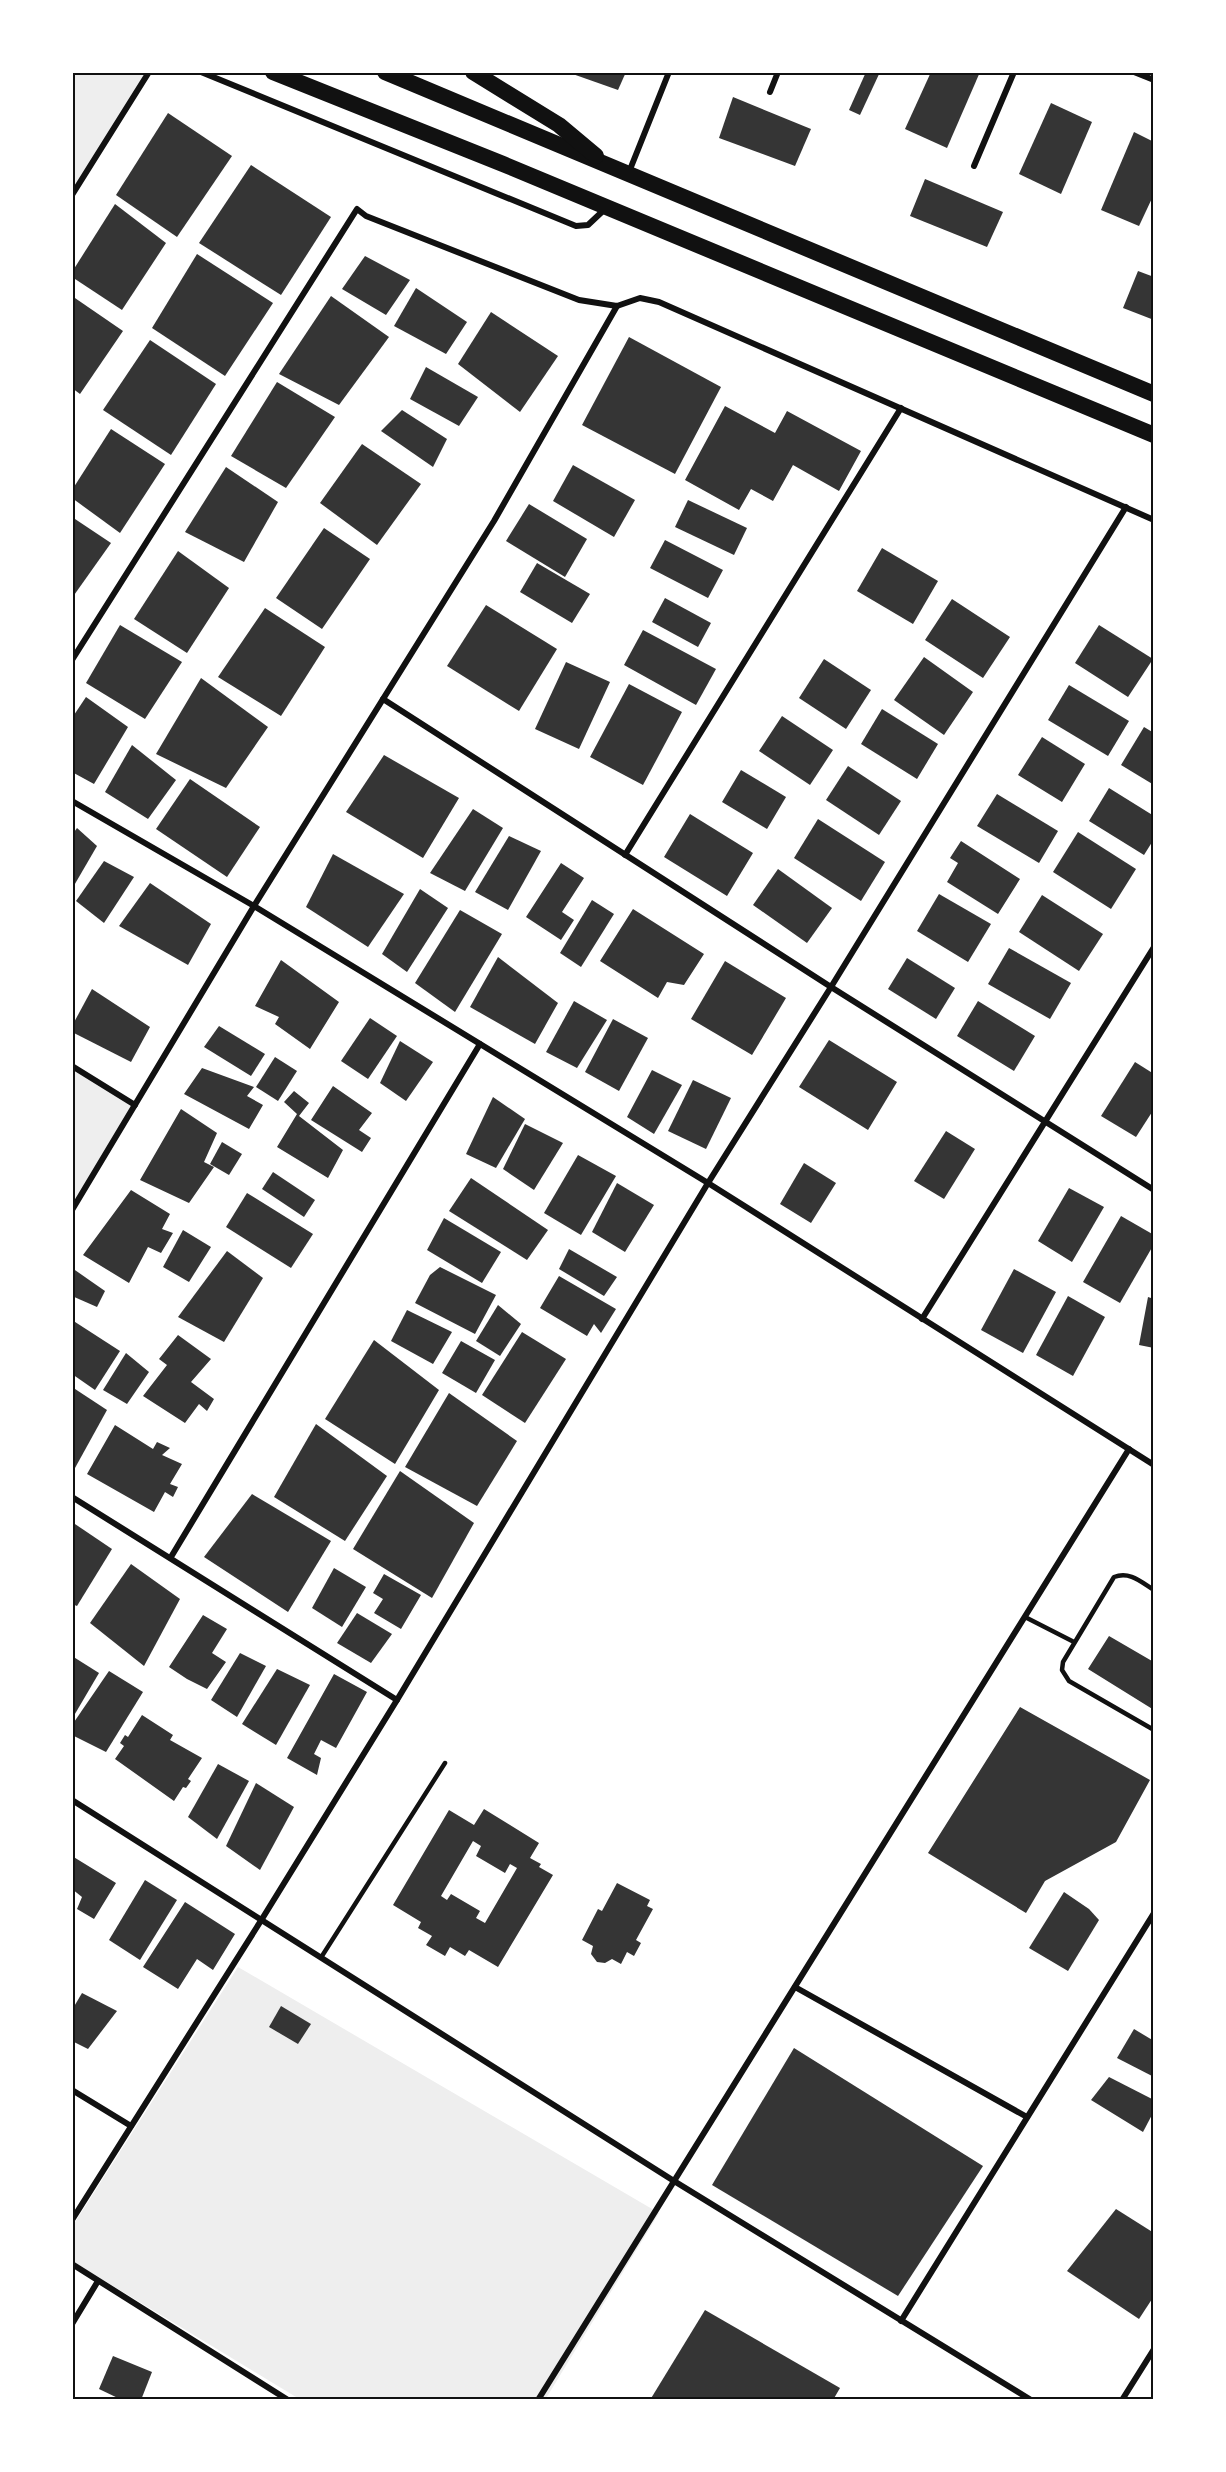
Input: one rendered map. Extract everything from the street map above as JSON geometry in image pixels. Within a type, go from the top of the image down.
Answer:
[{"type":"highway","points":[[273,72],[503,164],[1154,435]]},
{"type":"highway","points":[[384,72],[1154,394]]},
{"type":"highway","points":[[474,72],[559,125],[606,164]]},
{"type":"street","points":[[72,195],[149,72]]},
{"type":"street","points":[[201,72],[576,226],[588,225],[605,208]]},
{"type":"street","points":[[628,174],[669,72]]},
{"type":"street","points":[[770,92],[778,72]]},
{"type":"street","points":[[974,166],[1014,72]]},
{"type":"street","points":[[1134,72],[1154,80]]},
{"type":"street","points":[[72,660],[357,209],[366,216],[557,293],[595,304],[617,306],[640,298],[659,302],[1154,520]]},
{"type":"street","points":[[72,1210],[254,906],[494,521],[617,306]]},
{"type":"street","points":[[625,855],[901,408]]},
{"type":"street","points":[[72,2220],[397,1700],[708,1183],[1126,507]]},
{"type":"street","points":[[382,699],[831,987],[1154,1190]]},
{"type":"street","points":[[72,801],[254,906],[708,1183],[1154,1465]]},
{"type":"street","points":[[922,1319],[1154,947]]},
{"type":"street","points":[[171,1557],[480,1044]]},
{"type":"street","points":[[72,1066],[135,1105]]},
{"type":"street","points":[[538,2400],[1129,1449]]},
{"type":"street","points":[[72,1497],[397,1700]]},
{"type":"street","points":[[72,1800],[322,1956],[674,2181],[1031,2400]]},
{"type":"street","points":[[901,2320],[1154,1913]]},
{"type":"street","points":[[795,1987],[1028,2117]]},
{"type":"street","points":[[72,2090],[132,2126]]},
{"type":"street","points":[[72,2264],[288,2400]]},
{"type":"street","points":[[72,2324],[98,2281]]},
{"type":"street","points":[[1122,2400],[1154,2349]]},
{"type":"lane","points":[[1154,1590],[1131,1576],[1123,1574],[1114,1577],[1074,1642],[1063,1662],[1062,1670],[1069,1682],[1154,1730]]},
{"type":"lane","points":[[1025,1617],[1074,1642]]},
{"type":"lane","points":[[322,1956],[445,1763]]},
{"type":"shaded area","points":[[72,72],[147,72],[72,194]]},
{"type":"shaded area","points":[[72,1067],[134,1105],[72,1207]]},
{"type":"shaded area","points":[[238,1967],[659,2213],[545,2400],[301,2400],[72,2261],[72,2227]]},
{"type":"building","points":[[567,72],[626,72],[618,90]]},
{"type":"building","points":[[866,72],[880,72],[860,115],[849,110]]},
{"type":"building","points":[[931,72],[980,72],[947,148],[905,129]]},
{"type":"building","points":[[733,97],[811,129],[795,166],[719,138]]},
{"type":"building","points":[[1051,103],[1092,122],[1061,194],[1019,174]]},
{"type":"building","points":[[168,113],[232,156],[177,237],[116,195]]},
{"type":"building","points":[[1134,132],[1154,142],[1154,194],[1139,226],[1101,210]]},
{"type":"building","points":[[251,165],[331,217],[281,295],[199,243]]},
{"type":"building","points":[[925,179],[1003,212],[987,247],[910,216]]},
{"type":"building","points":[[115,204],[166,243],[122,310],[72,277],[72,272]]},
{"type":"building","points":[[197,254],[273,303],[225,376],[152,328]]},
{"type":"building","points":[[365,256],[410,280],[386,315],[342,289]]},
{"type":"building","points":[[1138,271],[1154,277],[1154,320],[1123,308]]},
{"type":"building","points":[[416,288],[467,322],[446,354],[394,326]]},
{"type":"building","points":[[72,296],[123,331],[80,394],[72,388]]},
{"type":"building","points":[[331,296],[389,337],[339,405],[279,374]]},
{"type":"building","points":[[491,312],[558,356],[520,412],[458,364]]},
{"type":"building","points":[[629,337],[721,387],[675,474],[582,425]]},
{"type":"building","points":[[150,340],[216,384],[171,455],[103,410]]},
{"type":"building","points":[[426,367],[478,397],[459,426],[410,399]]},
{"type":"building","points":[[277,382],[335,417],[286,488],[231,456]]},
{"type":"building","points":[[725,406],[775,433],[787,411],[861,451],[839,491],[793,465],[773,501],[751,489],[739,510],[685,480]]},
{"type":"building","points":[[402,410],[447,439],[433,467],[381,431]]},
{"type":"building","points":[[111,429],[165,464],[120,533],[72,498],[72,490]]},
{"type":"building","points":[[362,444],[421,484],[377,545],[320,503]]},
{"type":"building","points":[[573,465],[635,500],[614,537],[553,501]]},
{"type":"building","points":[[226,467],[278,502],[244,562],[185,532]]},
{"type":"building","points":[[688,500],[747,528],[734,555],[675,527]]},
{"type":"building","points":[[529,504],[587,539],[565,577],[506,541]]},
{"type":"building","points":[[72,517],[111,543],[72,598]]},
{"type":"building","points":[[324,528],[370,559],[322,629],[276,598]]},
{"type":"building","points":[[665,540],[723,570],[708,598],[650,568]]},
{"type":"building","points":[[882,548],[938,581],[913,624],[857,591]]},
{"type":"building","points":[[178,551],[229,588],[187,653],[134,619]]},
{"type":"building","points":[[537,563],[590,594],[572,623],[520,592]]},
{"type":"building","points":[[665,598],[711,623],[698,647],[652,622]]},
{"type":"building","points":[[952,599],[1010,637],[983,678],[925,640]]},
{"type":"building","points":[[486,605],[557,649],[519,711],[447,666]]},
{"type":"building","points":[[265,608],[325,647],[281,716],[218,677]]},
{"type":"building","points":[[120,625],[182,662],[145,719],[86,683]]},
{"type":"building","points":[[1099,625],[1153,659],[1128,697],[1075,663]]},
{"type":"building","points":[[643,630],[716,669],[696,705],[624,665]]},
{"type":"building","points":[[924,657],[973,692],[944,735],[894,700]]},
{"type":"building","points":[[824,659],[871,690],[846,729],[799,698]]},
{"type":"building","points":[[566,662],[610,682],[579,749],[535,729]]},
{"type":"building","points":[[201,678],[268,727],[226,788],[156,754]]},
{"type":"building","points":[[629,684],[682,712],[643,785],[590,757]]},
{"type":"building","points":[[1069,685],[1129,721],[1108,756],[1048,720]]},
{"type":"building","points":[[86,697],[128,727],[94,784],[72,772],[72,718]]},
{"type":"building","points":[[882,709],[938,744],[917,779],[861,744]]},
{"type":"building","points":[[782,716],[833,750],[810,785],[759,751]]},
{"type":"building","points":[[1144,727],[1154,733],[1154,785],[1121,765]]},
{"type":"building","points":[[1042,737],[1085,764],[1062,802],[1018,775]]},
{"type":"building","points":[[132,745],[176,780],[148,819],[105,792]]},
{"type":"building","points":[[384,755],[459,798],[423,858],[346,812]]},
{"type":"building","points":[[848,766],[901,801],[879,835],[826,800]]},
{"type":"building","points":[[741,770],[786,797],[767,829],[722,802]]},
{"type":"building","points":[[190,779],[260,827],[227,877],[156,829]]},
{"type":"building","points":[[1109,788],[1154,816],[1154,839],[1144,855],[1089,821]]},
{"type":"building","points":[[997,794],[1058,831],[1039,863],[977,826]]},
{"type":"building","points":[[473,809],[503,828],[465,891],[430,873]]},
{"type":"building","points":[[690,814],[753,853],[727,896],[664,857]]},
{"type":"building","points":[[818,819],[885,862],[861,901],[794,858]]},
{"type":"building","points":[[77,828],[97,846],[72,889],[72,835]]},
{"type":"building","points":[[1078,832],[1136,869],[1111,909],[1053,872]]},
{"type":"building","points":[[509,836],[541,851],[508,910],[475,892]]},
{"type":"building","points":[[961,841],[1020,879],[998,914],[947,882],[958,863],[950,858]]},
{"type":"building","points":[[333,854],[404,894],[368,947],[306,907]]},
{"type":"building","points":[[104,861],[134,877],[104,923],[76,901]]},
{"type":"building","points":[[561,863],[584,878],[562,912],[574,920],[561,940],[526,917]]},
{"type":"building","points":[[778,869],[832,908],[807,943],[753,905]]},
{"type":"building","points":[[150,883],[211,924],[188,965],[119,926]]},
{"type":"building","points":[[420,889],[448,908],[407,972],[382,954]]},
{"type":"building","points":[[939,894],[991,924],[968,962],[917,931]]},
{"type":"building","points":[[1042,895],[1103,934],[1079,971],[1019,932]]},
{"type":"building","points":[[592,900],[614,914],[581,967],[560,953]]},
{"type":"building","points":[[633,909],[704,954],[684,985],[667,982],[658,998],[600,961]]},
{"type":"building","points":[[460,910],[502,934],[455,1012],[415,983]]},
{"type":"building","points":[[1009,948],[1071,983],[1050,1019],[988,984]]},
{"type":"building","points":[[498,957],[558,1003],[535,1044],[470,1007]]},
{"type":"building","points":[[907,958],[955,988],[936,1019],[888,989]]},
{"type":"building","points":[[281,960],[339,1002],[310,1049],[275,1024],[279,1017],[255,1006]]},
{"type":"building","points":[[725,961],[786,998],[752,1055],[691,1019]]},
{"type":"building","points":[[92,989],[150,1027],[131,1062],[72,1032],[72,1026]]},
{"type":"building","points":[[574,1001],[607,1020],[577,1068],[546,1052]]},
{"type":"building","points":[[978,1001],[1035,1036],[1014,1071],[957,1036]]},
{"type":"building","points":[[370,1018],[397,1036],[368,1079],[341,1061]]},
{"type":"building","points":[[613,1019],[648,1038],[619,1091],[585,1072]]},
{"type":"building","points":[[219,1026],[265,1054],[251,1076],[204,1047]]},
{"type":"building","points":[[829,1040],[897,1082],[868,1130],[799,1087]]},
{"type":"building","points":[[400,1041],[433,1062],[406,1101],[380,1083]]},
{"type":"building","points":[[275,1057],[297,1071],[278,1101],[256,1087]]},
{"type":"building","points":[[1135,1062],[1154,1074],[1154,1109],[1136,1137],[1101,1116]]},
{"type":"building","points":[[202,1068],[254,1087],[247,1096],[263,1105],[249,1129],[184,1094]]},
{"type":"building","points":[[652,1070],[682,1085],[654,1134],[627,1117]]},
{"type":"building","points":[[693,1080],[731,1098],[706,1149],[668,1131]]},
{"type":"building","points":[[333,1086],[372,1113],[359,1130],[371,1138],[362,1152],[311,1120]]},
{"type":"building","points":[[294,1091],[309,1103],[299,1116],[343,1150],[328,1178],[277,1147],[297,1114],[284,1102]]},
{"type":"building","points":[[493,1097],[525,1119],[496,1168],[466,1154]]},
{"type":"building","points":[[181,1109],[217,1133],[204,1162],[214,1167],[189,1203],[140,1180]]},
{"type":"building","points":[[525,1124],[563,1143],[534,1190],[503,1169]]},
{"type":"building","points":[[946,1131],[975,1149],[944,1199],[914,1181]]},
{"type":"building","points":[[222,1142],[242,1154],[229,1175],[210,1164]]},
{"type":"building","points":[[578,1155],[616,1176],[581,1235],[544,1213]]},
{"type":"building","points":[[804,1163],[836,1183],[811,1223],[780,1204]]},
{"type":"building","points":[[273,1172],[315,1200],[304,1217],[262,1189]]},
{"type":"building","points":[[471,1178],[548,1230],[527,1260],[449,1211]]},
{"type":"building","points":[[617,1183],[654,1205],[625,1252],[592,1232]]},
{"type":"building","points":[[1069,1188],[1104,1207],[1072,1262],[1038,1241]]},
{"type":"building","points":[[131,1190],[170,1214],[162,1229],[173,1233],[161,1253],[148,1247],[129,1283],[83,1255]]},
{"type":"building","points":[[247,1193],[313,1234],[291,1268],[226,1227]]},
{"type":"building","points":[[1121,1216],[1154,1235],[1154,1244],[1120,1303],[1083,1282]]},
{"type":"building","points":[[444,1218],[501,1252],[482,1283],[427,1250]]},
{"type":"building","points":[[183,1230],[211,1247],[189,1282],[163,1267]]},
{"type":"building","points":[[569,1249],[617,1277],[604,1296],[559,1269]]},
{"type":"building","points":[[227,1251],[263,1278],[224,1342],[178,1317]]},
{"type":"building","points":[[440,1267],[496,1295],[475,1334],[415,1303],[430,1275]]},
{"type":"building","points":[[72,1268],[105,1291],[97,1307],[72,1296]]},
{"type":"building","points":[[1014,1269],[1056,1292],[1023,1353],[981,1330]]},
{"type":"building","points":[[559,1276],[616,1309],[601,1333],[594,1324],[587,1336],[540,1308]]},
{"type":"building","points":[[1068,1296],[1105,1317],[1073,1376],[1036,1355]]},
{"type":"building","points":[[1148,1297],[1154,1299],[1154,1348],[1139,1345]]},
{"type":"building","points":[[498,1305],[521,1324],[500,1356],[476,1341]]},
{"type":"building","points":[[407,1310],[452,1332],[433,1364],[391,1341]]},
{"type":"building","points":[[72,1320],[120,1351],[95,1390],[72,1374]]},
{"type":"building","points":[[522,1332],[566,1359],[525,1423],[482,1395]]},
{"type":"building","points":[[178,1335],[211,1359],[191,1382],[214,1399],[207,1411],[199,1404],[185,1423],[143,1396],[167,1365],[159,1359]]},
{"type":"building","points":[[374,1340],[439,1390],[395,1464],[325,1419]]},
{"type":"building","points":[[461,1341],[495,1360],[476,1393],[442,1373]]},
{"type":"building","points":[[126,1353],[149,1372],[127,1404],[103,1390]]},
{"type":"building","points":[[72,1387],[107,1410],[75,1468],[72,1466]]},
{"type":"building","points":[[449,1393],[517,1441],[477,1506],[405,1467]]},
{"type":"building","points":[[316,1424],[387,1476],[345,1541],[274,1497]]},
{"type":"building","points":[[115,1425],[153,1449],[157,1442],[170,1448],[162,1455],[182,1464],[170,1484],[178,1487],[173,1497],[165,1492],[154,1512],[87,1474]]},
{"type":"building","points":[[400,1471],[474,1523],[432,1598],[353,1549]]},
{"type":"building","points":[[252,1494],[331,1541],[288,1612],[204,1557]]},
{"type":"building","points":[[72,1522],[112,1549],[77,1606],[72,1604]]},
{"type":"building","points":[[131,1564],[180,1599],[144,1666],[90,1623]]},
{"type":"building","points":[[334,1568],[366,1587],[342,1627],[312,1608]]},
{"type":"building","points":[[384,1574],[421,1595],[401,1629],[374,1613],[383,1599],[373,1593]]},
{"type":"building","points":[[357,1613],[392,1634],[371,1663],[337,1643]]},
{"type":"building","points":[[203,1615],[227,1629],[212,1653],[226,1662],[207,1689],[169,1667]]},
{"type":"building","points":[[1109,1636],[1152,1661],[1154,1659],[1154,1710],[1088,1669]]},
{"type":"building","points":[[240,1653],[266,1666],[237,1717],[211,1700]]},
{"type":"building","points":[[72,1656],[99,1673],[72,1719]]},
{"type":"building","points":[[277,1669],[310,1685],[276,1745],[242,1724]]},
{"type":"building","points":[[109,1671],[143,1692],[106,1752],[72,1735],[72,1725]]},
{"type":"building","points":[[334,1674],[367,1692],[336,1748],[321,1740],[314,1754],[321,1758],[317,1775],[287,1758]]},
{"type":"building","points":[[1020,1707],[1150,1780],[1116,1842],[1045,1881],[1026,1913],[928,1853]]},
{"type":"building","points":[[142,1715],[173,1735],[170,1740],[202,1758],[188,1779],[191,1781],[186,1788],[183,1787],[174,1801],[115,1759],[124,1746],[120,1743],[125,1735],[128,1737]]},
{"type":"building","points":[[218,1764],[249,1781],[217,1839],[188,1817]]},
{"type":"building","points":[[256,1783],[294,1807],[260,1870],[226,1846]]},
{"type":"building","points":[[484,1809],[539,1843],[530,1858],[541,1864],[539,1867],[553,1875],[498,1967],[469,1950],[465,1956],[450,1947],[445,1956],[426,1945],[432,1936],[418,1928],[421,1922],[393,1905],[449,1810],[474,1825]],"holes":[[[473,1841],[481,1846],[476,1856],[505,1873],[510,1864],[517,1868],[485,1923],[476,1918],[480,1911],[451,1894],[447,1900],[441,1896]]]},
{"type":"building","points":[[72,1856],[116,1883],[94,1919],[77,1909],[82,1897],[72,1889]]},
{"type":"building","points":[[145,1880],[177,1900],[140,1960],[109,1940]]},
{"type":"building","points":[[617,1883],[650,1900],[647,1906],[653,1909],[636,1940],[641,1943],[634,1956],[627,1952],[621,1964],[612,1959],[605,1963],[597,1962],[591,1954],[593,1946],[582,1940],[598,1909],[602,1911]]},
{"type":"building","points":[[1064,1892],[1089,1909],[1099,1920],[1068,1971],[1029,1948]]},
{"type":"building","points":[[185,1902],[235,1934],[213,1970],[197,1959],[178,1989],[143,1967]]},
{"type":"building","points":[[82,1993],[117,2011],[88,2049],[72,2041],[72,2010]]},
{"type":"building","points":[[281,2006],[311,2024],[298,2044],[269,2027]]},
{"type":"building","points":[[1134,2029],[1154,2041],[1154,2077],[1117,2058]]},
{"type":"building","points":[[794,2048],[983,2166],[898,2296],[712,2185]]},
{"type":"building","points":[[1109,2077],[1154,2100],[1154,2111],[1143,2132],[1091,2100]]},
{"type":"building","points":[[1116,2209],[1154,2233],[1154,2296],[1139,2319],[1067,2271]]},
{"type":"building","points":[[705,2310],[840,2388],[833,2400],[650,2400]]},
{"type":"building","points":[[113,2356],[152,2372],[141,2400],[122,2400],[99,2389]]}]
